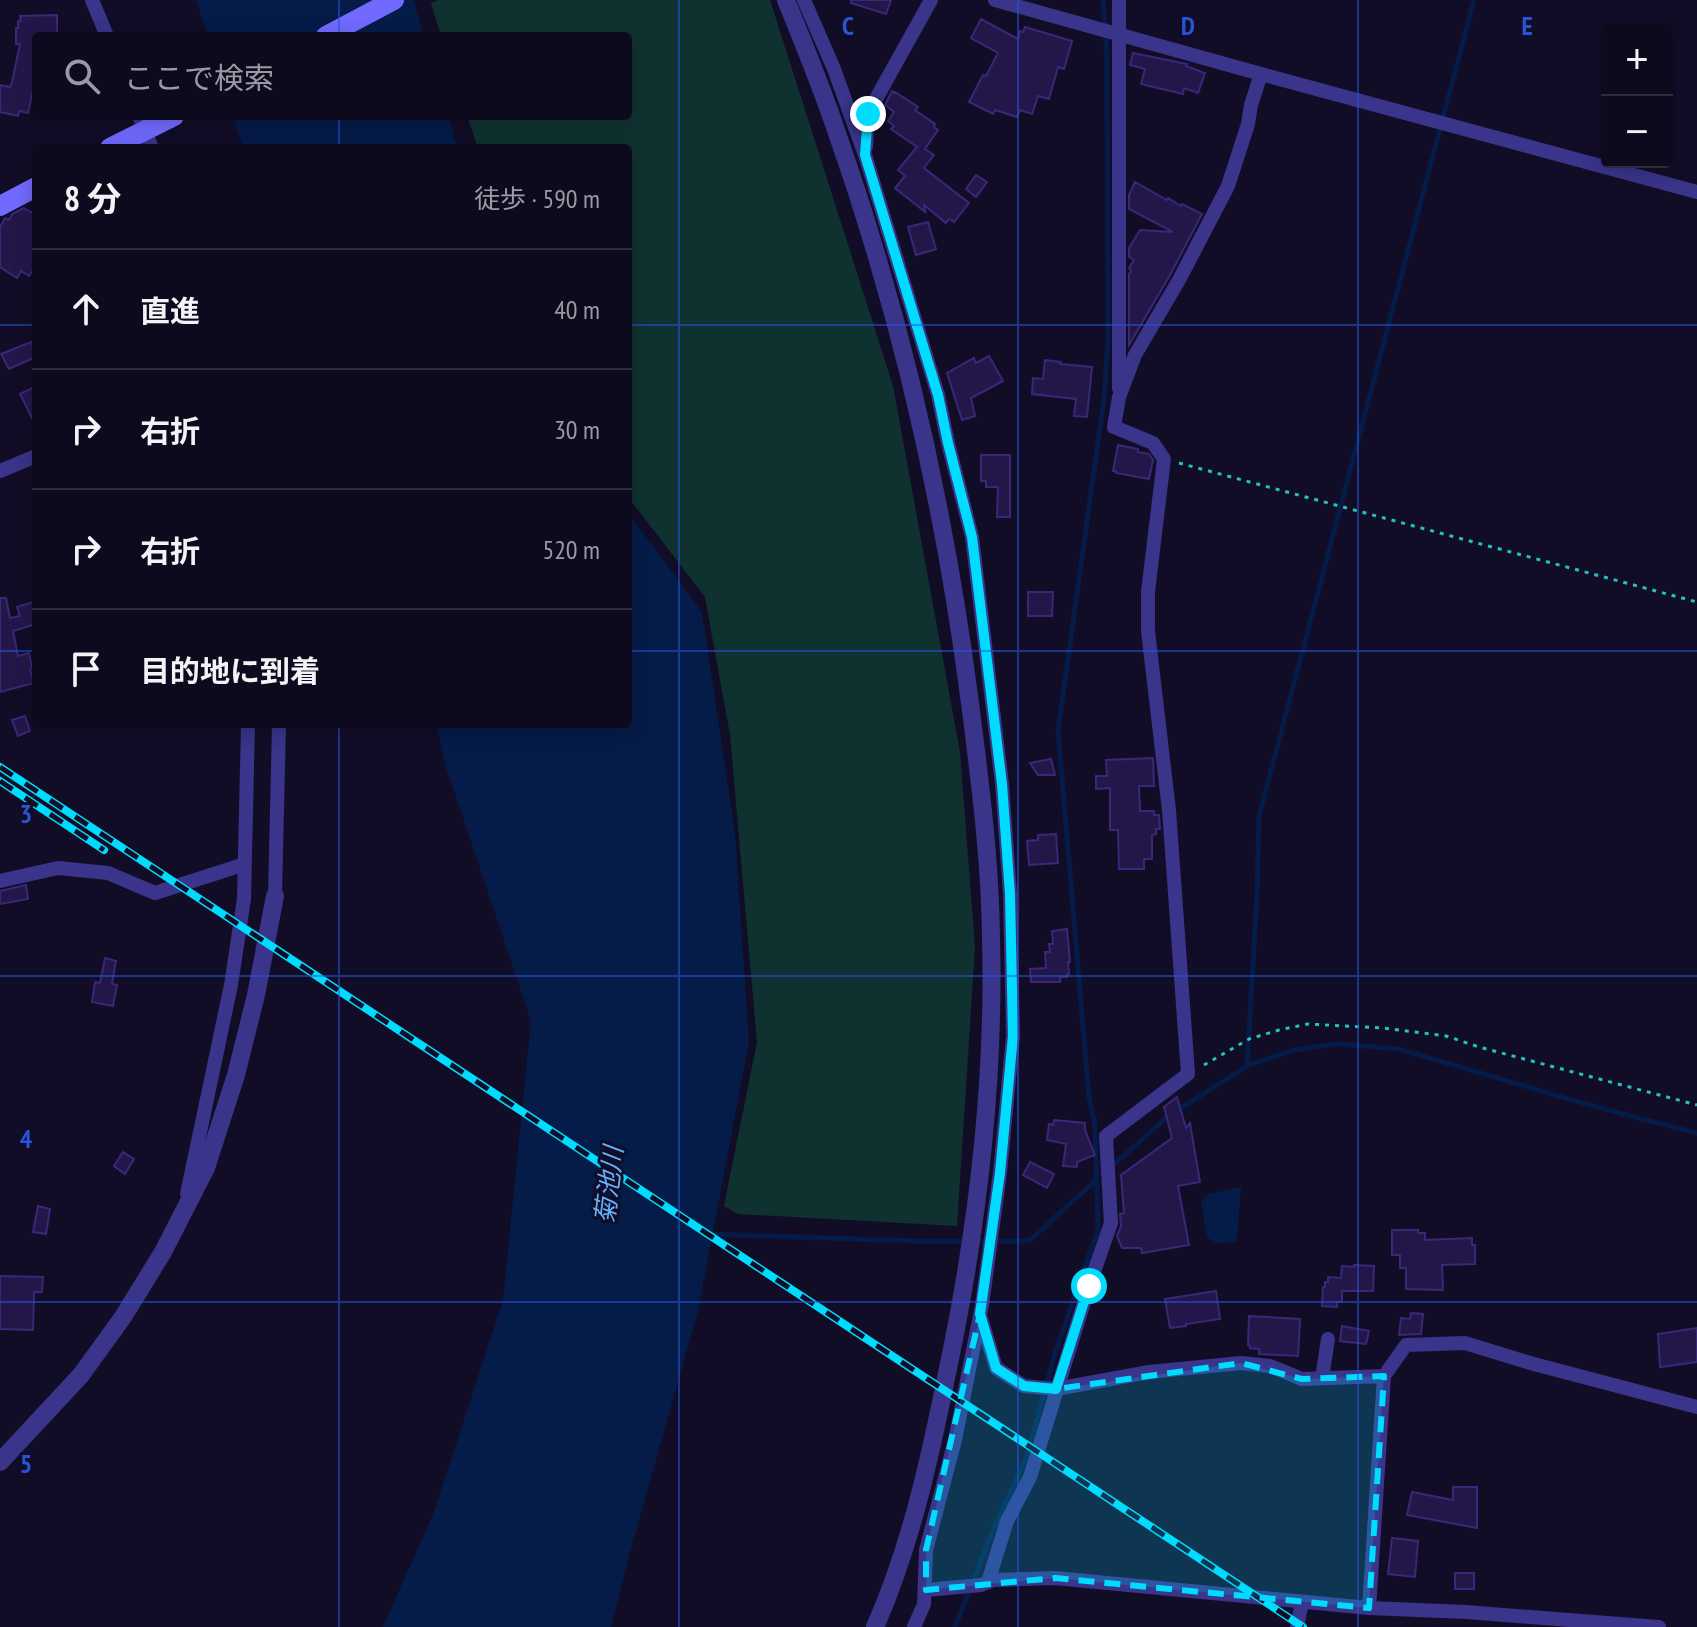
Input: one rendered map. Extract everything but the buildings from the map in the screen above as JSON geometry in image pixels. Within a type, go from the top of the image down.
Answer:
[{"type":"main road","points":[[334,32],[394,0]]},
{"type":"main road","points":[[118,144],[154,127]]},
{"type":"main road","points":[[0,206],[32,189]]},
{"type":"street","points":[[92,0],[105,32]]},
{"type":"street","points":[[786,0],[837,132],[857,195],[908,368],[933,479],[957,608],[980,784],[991,936],[990,1035],[984,1132],[960,1315],[910,1532],[875,1627]]},
{"type":"street","points":[[804,0],[834,69],[865,155],[938,395],[972,537],[1002,784],[1010,894],[1013,1036],[1000,1173],[980,1314],[955,1440],[926,1550],[924,1604],[914,1627]]},
{"type":"street","points":[[865,155],[868,114],[931,0]]},
{"type":"street","points":[[995,0],[1697,192]]},
{"type":"street","points":[[985,1583],[1007,1521],[1030,1477],[1111,1223],[1106,1136],[1188,1074],[1169,810],[1148,631],[1148,592],[1164,459],[1153,443],[1114,427],[1119,397],[1119,0]]},
{"type":"street","points":[[1119,397],[1135,355],[1228,186],[1261,74]]},
{"type":"street","points":[[0,471],[32,458]]},
{"type":"street","points":[[183,1213],[231,985],[244,899],[248,728]]},
{"type":"street","points":[[0,1462],[81,1375],[123,1317],[163,1252],[206,1168],[236,1075],[256,995],[275,896],[279,728]]},
{"type":"street","points":[[0,881],[58,868],[108,873],[155,893],[245,864]]},
{"type":"street","points":[[980,1314],[996,1368],[1024,1386],[1056,1389],[1149,1372],[1241,1363],[1270,1366],[1302,1379],[1384,1376]]},
{"type":"street","points":[[1322,1378],[1328,1339]]},
{"type":"street","points":[[1369,1608],[1384,1376],[1406,1345],[1465,1343],[1697,1407]]},
{"type":"street","points":[[926,1590],[993,1580],[1055,1578],[1369,1608],[1659,1627]]},
{"type":"street","points":[[1297,1627],[1302,1602]]},
{"type":"path","points":[[1164,459],[1697,602]]},
{"type":"path","points":[[1188,1074],[1249,1039],[1279,1030],[1308,1024],[1383,1028],[1446,1036],[1697,1105]]},
{"type":"highlighted area","points":[[980,1314],[996,1368],[1024,1386],[1056,1389],[1241,1363],[1302,1379],[1384,1376],[1369,1608],[1055,1578],[926,1590],[926,1550]]},
{"type":"green space","points":[[438,0],[770,0],[893,386],[960,752],[975,947],[957,1226],[738,1214],[724,1206],[757,1042],[730,735],[705,597],[632,502],[632,144],[477,144],[468,120],[632,120],[632,32],[440,32],[431,3]]},
{"type":"water","points":[[196,0],[414,0],[423,32],[207,32]]},
{"type":"water","points":[[234,120],[449,120],[457,144],[242,144]]},
{"type":"water","name":"菊池川","points":[[632,518],[702,612],[735,833],[749,1042],[698,1311],[611,1627],[383,1627],[434,1512],[503,1300],[531,1021],[446,767],[437,728],[632,728]]},
{"type":"water","points":[[1241,1187],[1237,1241],[1216,1244],[1207,1237],[1201,1202],[1208,1194]]},
{"type":"waterway","points":[[955,1627],[1027,1456],[1056,1350],[1098,1230],[1095,1124],[1089,1097],[1058,731],[1104,399],[1108,338],[1107,57],[1103,0]]},
{"type":"waterway","points":[[1247,1066],[1259,816],[1474,0]]},
{"type":"waterway","points":[[1111,1167],[1167,1117],[1247,1066],[1293,1050],[1338,1044],[1399,1049],[1697,1133]]},
{"type":"waterway","points":[[975,1241],[1029,1241],[1095,1181]]},
{"type":"waterway","points":[[708,1234],[965,1241]]},
{"type":"railway","points":[[0,767],[1303,1627]]},
{"type":"railway","points":[[0,781],[104,850]]},
{"type":"route","points":[[868,114],[865,155],[938,395],[972,537],[1002,784],[1010,894],[1013,1036],[1000,1173],[980,1314],[996,1368],[1024,1386],[1056,1389],[1089,1286]]}]
